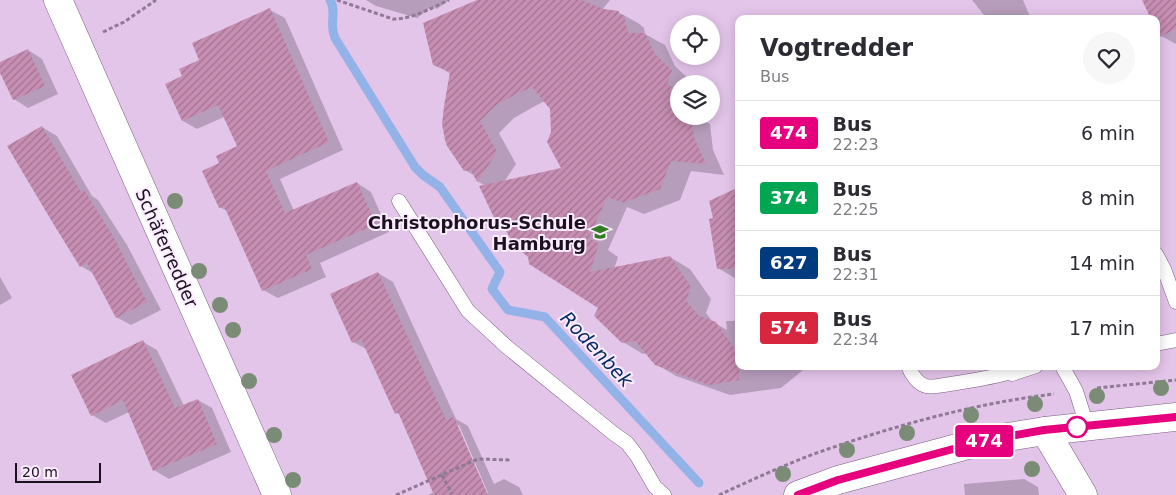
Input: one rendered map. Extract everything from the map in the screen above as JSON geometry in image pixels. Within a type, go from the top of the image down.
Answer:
[{"type":"street","name":"Schäferredder","points":[[58,0],[277,495]]},
{"type":"street","points":[[798,495],[838,480],[983,441],[1044,430],[1176,417]]},
{"type":"street","points":[[1044,430],[1083,495]]},
{"type":"lane","points":[[400,201],[468,311],[507,347],[627,443],[655,486],[664,495]]},
{"type":"lane","points":[[1160,262],[1176,302]]},
{"type":"lane","points":[[1160,343],[1176,340]]},
{"type":"lane","points":[[909,370],[920,383],[932,387],[975,381],[1003,370],[1012,374],[1024,370]]},
{"type":"lane","points":[[1064,370],[1076,391],[1087,426]]},
{"type":"path","points":[[78,45],[124,22],[156,0]]},
{"type":"path","points":[[336,0],[393,20],[411,18],[449,0]]},
{"type":"path","points":[[398,495],[478,459],[510,460]]},
{"type":"path","points":[[442,476],[452,494]]},
{"type":"building","points":[[477,0],[581,0],[604,9],[619,11],[618,15],[624,15],[628,33],[645,33],[655,54],[672,70],[667,85],[670,86],[670,125],[692,125],[694,137],[706,164],[671,161],[660,189],[624,203],[607,197],[589,238],[599,244],[590,272],[670,256],[691,287],[686,301],[699,316],[716,322],[735,349],[735,370],[739,370],[739,380],[709,385],[655,365],[635,341],[622,343],[594,316],[598,308],[529,264],[528,257],[514,245],[505,229],[499,228],[479,186],[561,168],[547,142],[551,132],[550,109],[532,87],[500,103],[480,121],[497,152],[477,182],[471,170],[464,171],[447,146],[442,124],[450,72],[433,65],[423,23]]},
{"type":"building","points":[[1142,0],[1176,0],[1176,29],[1160,37],[1160,15],[1149,15]]},
{"type":"building","points":[[270,8],[329,142],[266,171],[285,213],[357,182],[376,224],[306,255],[312,269],[262,291],[224,206],[219,208],[202,171],[219,163],[216,156],[237,146],[218,105],[182,121],[165,84],[182,76],[179,69],[199,60],[192,43]]},
{"type":"building","points":[[28,49],[45,86],[13,100],[0,73],[0,62]]},
{"type":"building","points":[[42,126],[81,192],[84,190],[113,236],[147,302],[116,318],[87,263],[80,267],[7,146]]},
{"type":"building","points":[[735,189],[735,269],[717,269],[709,219],[713,218],[709,201]]},
{"type":"building","points":[[378,272],[446,420],[454,417],[488,495],[434,495],[398,412],[395,414],[361,339],[352,343],[330,294]]},
{"type":"building","points":[[143,340],[175,408],[198,399],[217,444],[153,471],[123,400],[91,416],[71,375]]},
{"type":"waterway","name":"Rodenbek","points":[[330,0],[333,7],[333,32],[335,38],[415,167],[440,187],[500,272],[492,289],[508,310],[545,317],[699,483]]},
{"type":"bus line","name":"474","points":[[798,495],[838,480],[983,441],[1044,430],[1176,417]]},
{"type":"place","name":"Christophorus-Schule Hamburg","points":[[600,232]]}]
